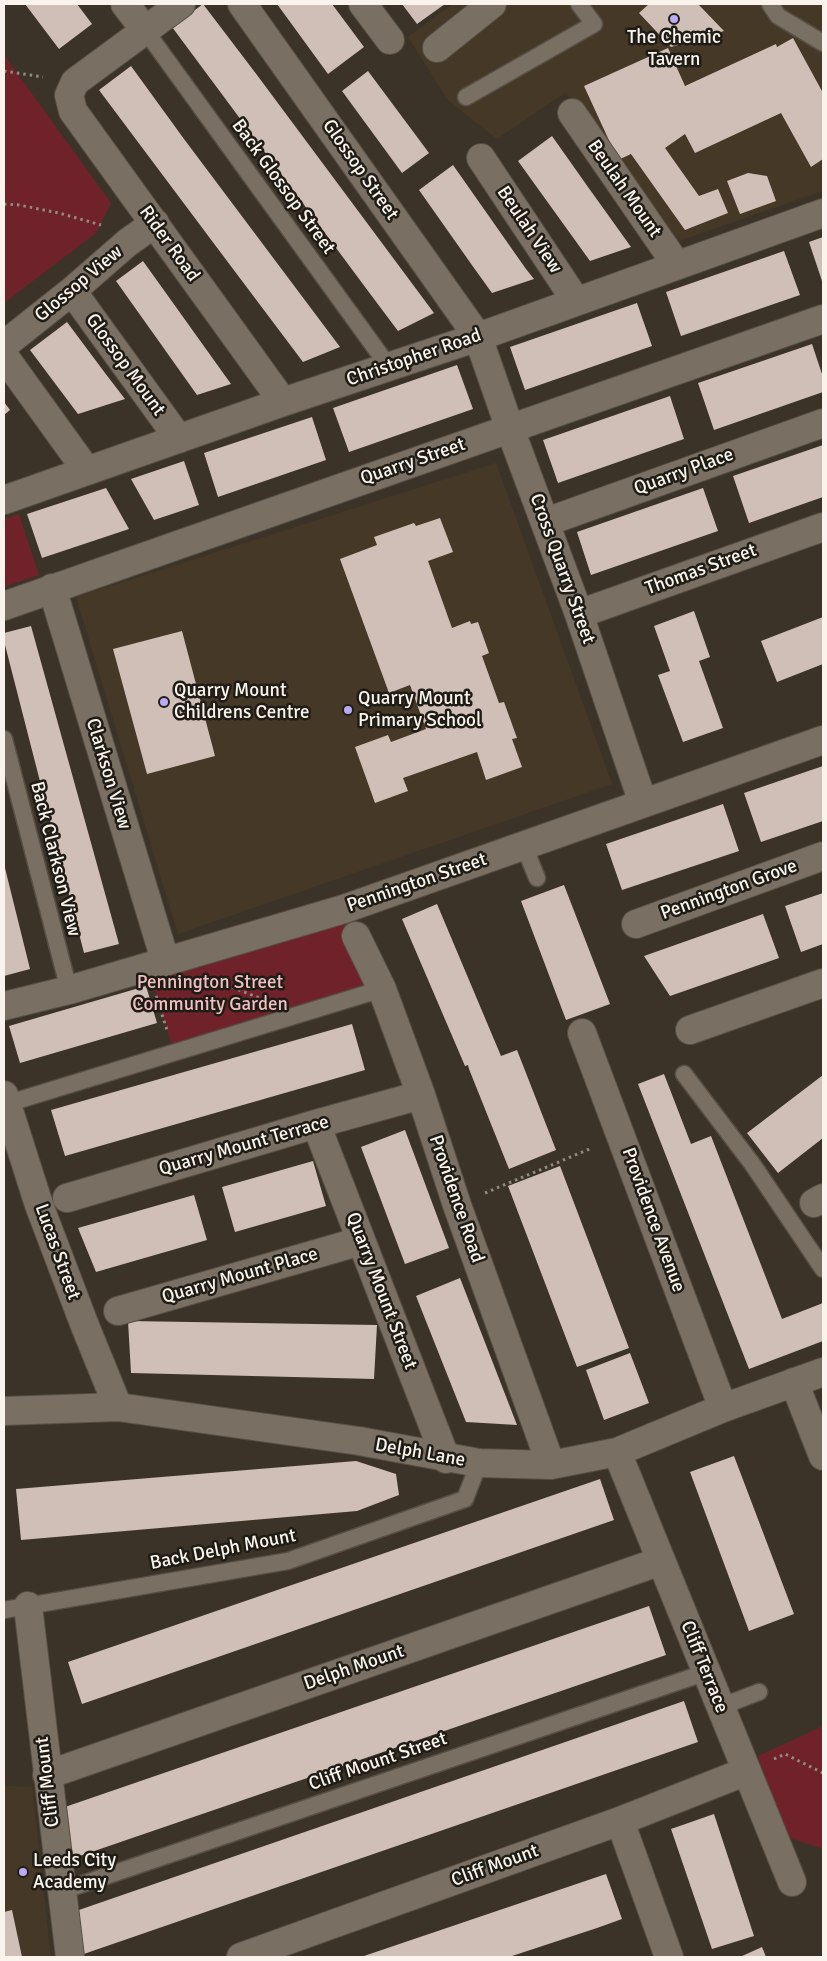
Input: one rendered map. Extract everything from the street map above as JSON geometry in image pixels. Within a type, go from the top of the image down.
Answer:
[{"type":"street","points":[[125,4],[145,30]]},
{"type":"street","points":[[75,82],[181,4]]},
{"type":"street","name":"Glossop Street","points":[[242,4],[478,337]]},
{"type":"street","points":[[362,4],[390,40]]},
{"type":"street","points":[[437,48],[492,4]]},
{"type":"street","name":"Rider Road","points":[[75,82],[69,95],[73,111],[283,402]]},
{"type":"street","name":"Beulah Mount","points":[[572,113],[676,264]]},
{"type":"street","name":"Beulah View","points":[[481,158],[576,301]]},
{"type":"street","name":"Christopher Road","points":[[4,500],[283,402],[478,337],[676,264],[823,213]]},
{"type":"street","name":"Glossop View","points":[[4,345],[127,244],[155,224]]},
{"type":"street","name":"Glossop Mount","points":[[72,291],[179,439]]},
{"type":"street","name":"Quarry Street","points":[[4,606],[823,319]]},
{"type":"street","name":"Cross Quarry Street","points":[[478,337],[579,614],[643,803]]},
{"type":"street","points":[[4,356],[87,471]]},
{"type":"street","name":"Quarry Place","points":[[546,522],[823,423]]},
{"type":"street","name":"Thomas Street","points":[[579,614],[823,527]]},
{"type":"street","name":"Clarkson View","points":[[52,588],[156,963]]},
{"type":"street","name":"Pennington Street","points":[[4,1006],[68,990],[344,909],[823,740]]},
{"type":"street","name":"Pennington Grove","points":[[636,924],[823,856]]},
{"type":"street","name":"Providence Road","points":[[356,936],[382,990],[421,1095],[457,1205],[551,1465]]},
{"type":"street","points":[[690,1030],[823,983]]},
{"type":"street","name":"Providence Avenue","points":[[582,1033],[622,1135],[723,1408]]},
{"type":"street","name":"Quarry Mount Terrace","points":[[67,1198],[421,1095]]},
{"type":"street","name":"Lucas Street","points":[[5,1099],[39,1205],[118,1407]]},
{"type":"street","name":"Quarry Mount Street","points":[[316,1124],[446,1459]]},
{"type":"street","name":"Quarry Mount Place","points":[[118,1311],[362,1241]]},
{"type":"street","name":"Delph Lane","points":[[4,1411],[118,1407],[358,1441],[446,1459],[480,1463],[551,1465],[617,1452],[723,1408],[823,1372]]},
{"type":"street","points":[[794,1382],[823,1456]]},
{"type":"street","name":"Cliff Terrace","points":[[617,1452],[792,1882]]},
{"type":"street","name":"Delph Mount","points":[[48,1775],[661,1561]]},
{"type":"street","name":"Cliff Mount","points":[[16,1608],[48,1775],[70,1957]]},
{"type":"street","name":"Cliff Mount","points":[[241,1957],[620,1822],[747,1772]]},
{"type":"street","points":[[620,1822],[669,1957]]},
{"type":"lane","points":[[466,98],[594,24],[579,4]]},
{"type":"lane","points":[[770,4],[778,16],[823,43]]},
{"type":"lane","name":"Back Glossop Street","points":[[145,30],[389,367]]},
{"type":"lane","name":"Back Clarkson View","points":[[4,739],[68,990]]},
{"type":"lane","points":[[524,846],[537,878]]},
{"type":"lane","points":[[5,1099],[174,1052],[382,990]]},
{"type":"lane","points":[[684,1074],[753,1165],[823,1269]]},
{"type":"lane","name":"Back Delph Mount","points":[[16,1608],[288,1561],[465,1499],[480,1463]]},
{"type":"lane","name":"Cliff Mount Street","points":[[62,1891],[707,1672]]},
{"type":"lane","points":[[720,1706],[759,1692]]},
{"type":"path","points":[[4,71],[75,82]]},
{"type":"path","points":[[4,204],[59,213],[102,225],[127,244]]},
{"type":"path","points":[[156,963],[174,1052]]},
{"type":"path","points":[[210,978],[299,1014]]},
{"type":"path","points":[[457,1205],[622,1135]]},
{"type":"path","points":[[747,1772],[785,1754],[823,1773]]},
{"type":"shaded area","points":[[453,4],[823,4],[823,191],[673,243],[566,92],[497,139],[448,100],[408,37]]},
{"type":"shaded area","name":"Quarry Mount Primary School","points":[[496,463],[612,784],[178,934],[76,597]]},
{"type":"shaded area","name":"Leeds City Academy","points":[[4,1786],[32,1787],[51,1957],[4,1957]]},
{"type":"green space","points":[[4,55],[111,203],[96,233],[4,303]]},
{"type":"green space","points":[[19,514],[39,575],[4,587],[4,519]]},
{"type":"green space","name":"Pennington Street Community Garden","points":[[344,909],[382,989],[174,1052],[147,966]]},
{"type":"green space","points":[[823,1726],[823,1849],[785,1836],[758,1756]]},
{"type":"building","points":[[25,4],[77,4],[92,24],[59,49]]},
{"type":"building","points":[[203,4],[434,313],[398,331],[371,295],[172,27]]},
{"type":"building","points":[[277,4],[332,4],[364,47],[328,74]]},
{"type":"building","points":[[402,4],[445,4],[417,24]]},
{"type":"building","points":[[649,4],[698,4],[724,31],[671,47],[639,13]]},
{"type":"building","points":[[793,38],[823,93],[823,159],[811,167],[781,113],[695,153],[685,134],[665,148],[699,196],[718,189],[728,213],[685,230],[631,154],[618,160],[584,86],[668,48],[685,86],[776,44],[777,47]]},
{"type":"building","points":[[131,66],[340,347],[303,362],[99,90]]},
{"type":"building","points":[[368,71],[429,153],[402,173],[342,91]]},
{"type":"building","points":[[552,136],[631,247],[590,261],[518,161]]},
{"type":"building","points":[[453,165],[534,279],[492,293],[474,268],[419,190]]},
{"type":"building","points":[[748,173],[767,176],[776,201],[740,214],[727,181]]},
{"type":"building","points":[[823,237],[823,284],[809,242]]},
{"type":"building","points":[[784,251],[800,295],[681,336],[666,292]]},
{"type":"building","points":[[143,261],[231,384],[197,395],[116,281]]},
{"type":"building","points":[[637,303],[652,346],[525,390],[510,347]]},
{"type":"building","points":[[67,322],[125,399],[78,414],[30,350]]},
{"type":"building","points":[[812,344],[823,377],[823,392],[714,430],[698,383]]},
{"type":"building","points":[[457,365],[473,409],[349,452],[333,408]]},
{"type":"building","points":[[670,396],[684,439],[558,483],[543,440]]},
{"type":"building","points":[[4,402],[10,410],[4,415]]},
{"type":"building","points":[[312,417],[326,460],[218,497],[204,453]]},
{"type":"building","points":[[823,445],[823,497],[749,523],[733,476]]},
{"type":"building","points":[[184,461],[199,505],[154,520],[131,479]]},
{"type":"building","points":[[106,488],[129,529],[42,558],[27,514]]},
{"type":"building","points":[[703,488],[718,531],[591,575],[577,532]]},
{"type":"building","points":[[440,518],[453,552],[428,561],[452,628],[470,621],[471,624],[478,622],[489,653],[482,656],[499,703],[504,702],[517,738],[512,739],[522,767],[486,780],[477,752],[403,778],[408,791],[375,803],[355,747],[388,735],[391,742],[426,729],[410,685],[389,693],[340,559],[377,545],[374,537],[414,523],[416,526]]},
{"type":"building","points":[[694,611],[710,657],[699,661],[723,728],[683,742],[658,675],[670,671],[654,626]]},
{"type":"building","points":[[823,617],[823,664],[777,682],[761,641]]},
{"type":"building","points":[[31,626],[119,944],[84,953],[4,641],[4,633]]},
{"type":"building","name":"Quarry Mount Childrens Centre","points":[[182,631],[215,756],[147,774],[113,649]]},
{"type":"building","points":[[823,766],[823,821],[761,842],[744,793]]},
{"type":"building","points":[[723,804],[739,851],[622,890],[606,844]]},
{"type":"building","points":[[4,864],[30,969],[4,976]]},
{"type":"building","points":[[564,885],[610,1004],[566,1020],[521,901]]},
{"type":"building","points":[[823,893],[823,944],[801,952],[785,906]]},
{"type":"building","points":[[437,904],[501,1056],[517,1050],[556,1150],[509,1169],[468,1065],[465,1066],[402,919]]},
{"type":"building","points":[[763,914],[779,958],[670,996],[644,956]]},
{"type":"building","points":[[146,986],[157,1023],[20,1063],[9,1026]]},
{"type":"building","points":[[352,1024],[365,1070],[65,1156],[51,1110]]},
{"type":"building","points":[[664,1074],[691,1144],[711,1136],[782,1319],[823,1303],[823,1341],[749,1369],[638,1084]]},
{"type":"building","points":[[823,1075],[823,1138],[778,1173],[747,1133]]},
{"type":"building","points":[[405,1130],[449,1248],[405,1264],[361,1147]]},
{"type":"building","points":[[313,1161],[326,1206],[235,1232],[222,1187]]},
{"type":"building","points":[[560,1166],[629,1348],[577,1367],[508,1186]]},
{"type":"building","points":[[194,1195],[207,1240],[96,1272],[78,1228]]},
{"type":"building","points":[[460,1278],[517,1425],[466,1422],[416,1296]]},
{"type":"building","points":[[128,1321],[377,1325],[374,1379],[131,1373]]},
{"type":"building","points":[[630,1353],[649,1403],[604,1420],[586,1370]]},
{"type":"building","points":[[734,1456],[794,1614],[749,1631],[690,1472]]},
{"type":"building","points":[[356,1461],[396,1474],[399,1495],[357,1511],[21,1540],[16,1489]]},
{"type":"building","points":[[600,1479],[614,1520],[82,1704],[68,1662]]},
{"type":"building","points":[[649,1606],[666,1655],[71,1859],[65,1807]]},
{"type":"building","points":[[684,1701],[698,1742],[78,1956],[76,1911]]},
{"type":"building","points":[[714,1814],[754,1936],[712,1949],[671,1829]]},
{"type":"building","points":[[606,1874],[622,1919],[597,1928],[509,1957],[361,1957]]},
{"type":"building","points":[[12,1910],[22,1957],[4,1957],[4,1912]]},
{"type":"building","points":[[762,1947],[766,1957],[740,1957]]},
{"type":"place","name":"The Chemic Tavern","points":[[674,19]]},
{"type":"place","name":"Quarry Mount Childrens Centre","points":[[164,702]]},
{"type":"place","name":"Quarry Mount Primary School","points":[[348,710]]},
{"type":"place","name":"Leeds City Academy","points":[[23,1872]]}]
